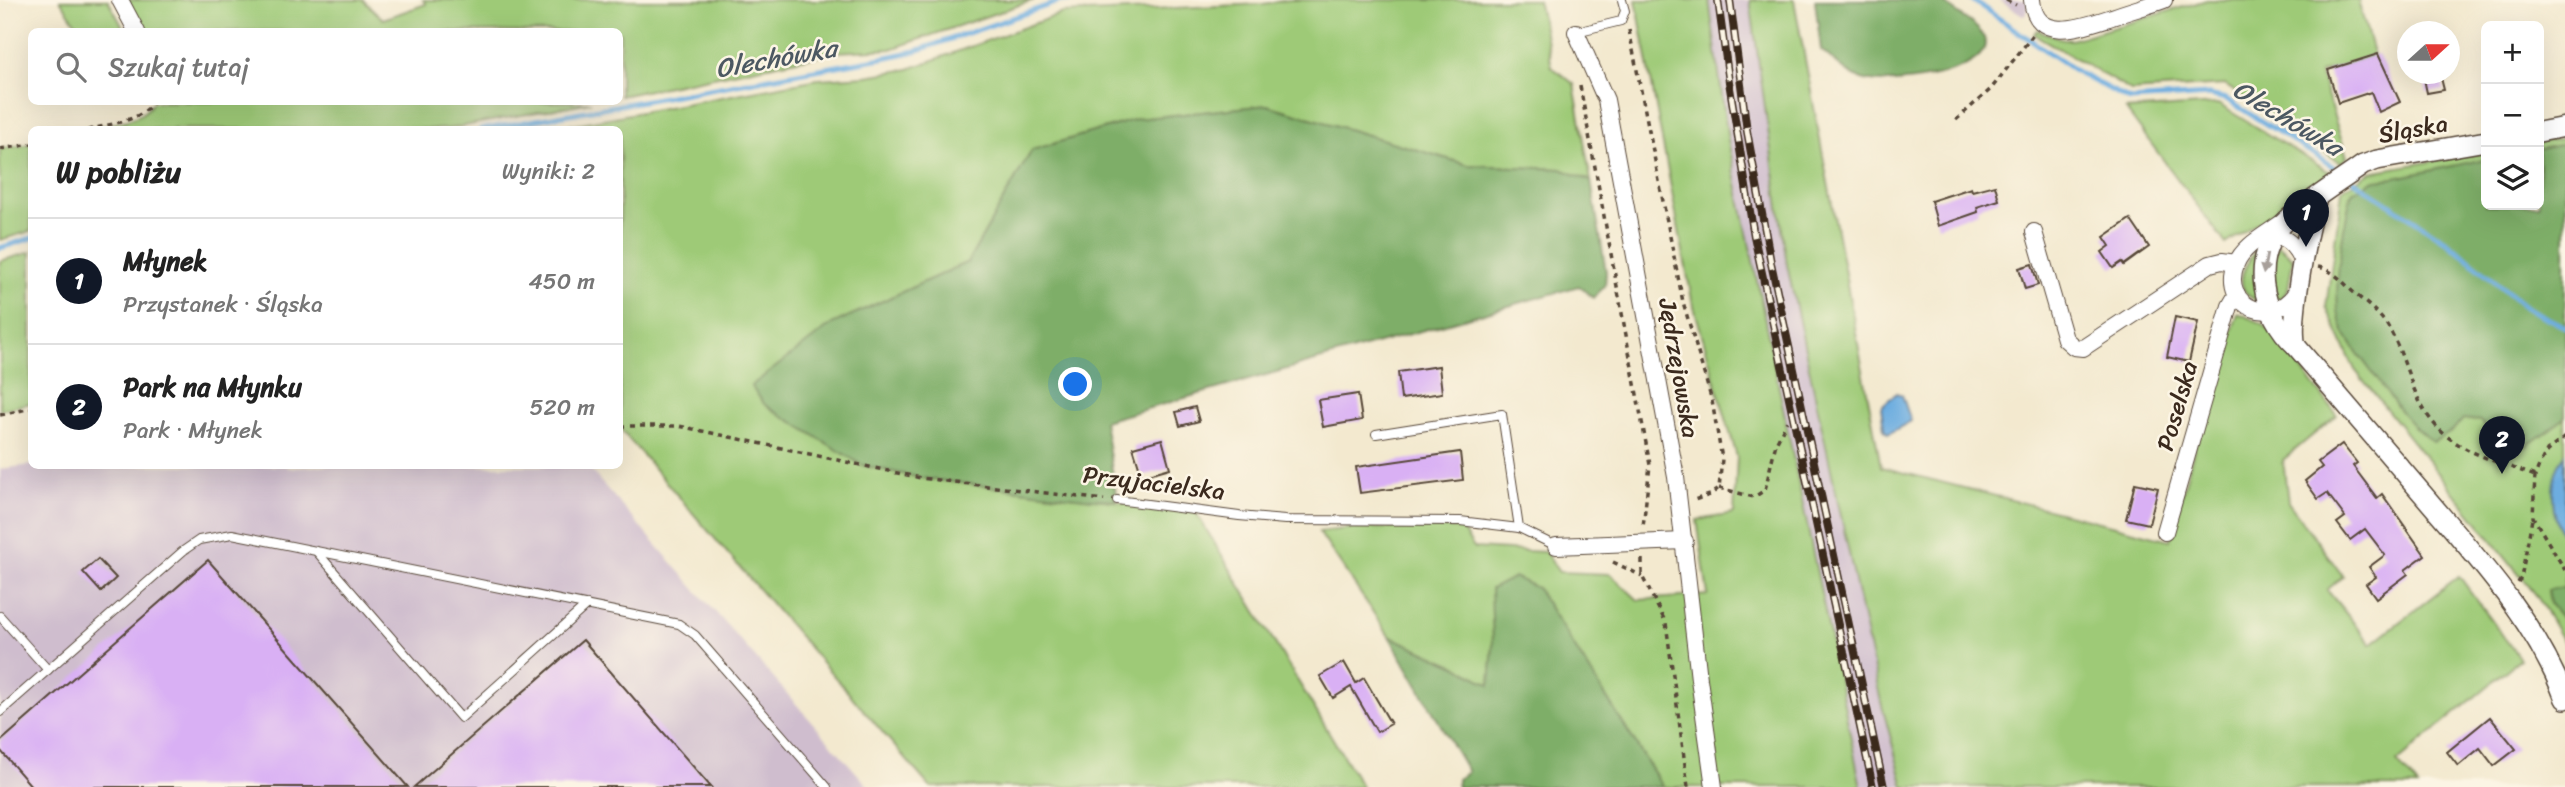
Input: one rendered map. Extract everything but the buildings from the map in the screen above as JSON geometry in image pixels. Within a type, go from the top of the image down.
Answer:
[{"type":"street","points":[[120,0],[135,28]]},
{"type":"street","points":[[2033,6],[2042,22],[2050,27],[2067,29],[2164,0]]},
{"type":"street","name":"Jędrzejowska","points":[[1576,32],[1606,100],[1680,505],[1714,787]]},
{"type":"street","points":[[2544,131],[2565,127]]},
{"type":"street","name":"Śląska","points":[[2275,230],[2363,165],[2377,160],[2481,142]]},
{"type":"street","points":[[2296,346],[2293,330],[2317,198]]},
{"type":"street","points":[[2275,230],[2298,251],[2302,274],[2295,295],[2285,305],[2270,312],[2258,311],[2247,306],[2237,294],[2233,278],[2236,263],[2247,248],[2275,230]]},
{"type":"street","points":[[2275,230],[2266,257],[2263,278],[2270,312],[2281,332],[2296,346],[2456,533],[2508,598],[2557,677],[2565,699]]},
{"type":"street","points":[[2034,232],[2065,339],[2074,347],[2083,348],[2210,264],[2222,261],[2236,263]]},
{"type":"street","name":"Poselska","points":[[2165,532],[2230,306],[2237,294]]},
{"type":"street","name":"Przyjacielska","points":[[1556,546],[1685,541]]},
{"type":"lane","points":[[1622,0],[1625,11]]},
{"type":"lane","name":"Jędrzejowska","points":[[1576,32],[1617,23],[1624,17],[1625,11]]},
{"type":"lane","points":[[1376,434],[1502,414],[1519,528]]},
{"type":"lane","name":"Przyjacielska","points":[[1116,500],[1285,520],[1460,521],[1519,528],[1556,546]]},
{"type":"lane","points":[[0,712],[183,551],[199,540],[232,534],[679,624],[695,635],[827,787]]},
{"type":"lane","points":[[316,551],[461,718],[587,605]]},
{"type":"lane","points":[[0,615],[48,670]]},
{"type":"path","points":[[1625,11],[1683,302],[1712,401],[1722,459],[1719,488],[1710,495],[1680,505]]},
{"type":"path","points":[[1956,120],[1983,97],[2021,52]]},
{"type":"path","points":[[1579,74],[1650,465],[1642,544],[1642,576],[1666,623],[1688,787]]},
{"type":"path","points":[[103,126],[129,119],[151,105]]},
{"type":"path","points":[[0,149],[28,145]]},
{"type":"path","points":[[2302,274],[2325,269],[2334,274],[2382,320],[2397,347],[2424,411],[2437,428],[2454,442],[2535,476]]},
{"type":"path","points":[[0,415],[28,409]]},
{"type":"path","points":[[1719,488],[1754,497],[1765,490],[1776,443],[1787,421]]},
{"type":"path","name":"Przyjacielska","points":[[623,426],[679,426],[920,478],[1116,500]]},
{"type":"path","points":[[2508,598],[2521,578],[2533,517],[2535,476],[2547,451],[2565,437]]},
{"type":"path","points":[[2533,517],[2565,570]]},
{"type":"shaded area","points":[[1709,0],[1750,0],[1787,265],[1881,702],[1904,787],[1861,787],[1728,140]]},
{"type":"shaded area","points":[[1998,0],[2029,0],[2025,16]]},
{"type":"shaded area","points":[[28,465],[28,469],[590,469],[869,787],[0,787],[0,469]]},
{"type":"green space","points":[[60,0],[108,0],[123,28],[79,28]]},
{"type":"green space","points":[[126,0],[363,0],[383,19],[426,4],[423,0],[1034,0],[891,49],[836,52],[623,95],[623,28],[139,28]]},
{"type":"green space","points":[[1289,0],[1538,0],[1552,67],[1574,84],[1591,181],[1561,169],[1468,165],[1267,105],[1137,119],[1032,150],[968,262],[832,324],[862,465],[921,478],[1195,511],[1362,787],[930,787],[623,432],[623,126],[565,126],[818,79],[866,76],[909,69],[1063,13],[1263,4]]},
{"type":"green space","points":[[1636,0],[1709,0],[1728,140],[1861,787],[1663,787],[1537,588],[1493,645],[1490,685],[1456,666],[1389,636],[1319,532],[1352,528],[1461,528],[1474,548],[1545,552],[1559,572],[1610,574],[1638,600],[1708,595],[1697,520],[1734,514],[1737,457],[1692,300]]},
{"type":"green space","points":[[1750,0],[1794,0],[1881,467],[2170,540],[2195,446],[2238,313],[2262,323],[2274,334],[2337,415],[2283,460],[2288,502],[2343,576],[2327,590],[2371,644],[2459,576],[2520,659],[2397,762],[2418,787],[1904,787],[1881,702],[1787,265]]},
{"type":"green space","points":[[1815,0],[1937,0],[1982,34],[1984,49],[1973,61],[1953,71],[1928,78],[1877,82],[1859,78],[1821,50]]},
{"type":"green space","points":[[2207,0],[2358,0],[2374,56],[2320,73],[2347,157],[2341,163],[2225,85],[2131,91],[2034,34],[2037,30],[2071,40]]},
{"type":"green space","points":[[2218,104],[2331,173],[2226,244],[2126,110]]},
{"type":"green space","points":[[151,105],[575,105],[464,126],[104,126],[133,118]]},
{"type":"green space","points":[[1267,105],[1468,165],[1561,169],[1591,181],[1606,272],[1605,286],[1593,298],[1579,286],[1104,421],[1117,500],[921,478],[862,465],[765,405],[751,386],[832,324],[968,262],[1032,150],[1137,119]]},
{"type":"green space","points":[[2565,138],[2565,645],[2537,596],[2355,370],[2326,307],[2342,190],[2370,172],[2481,153],[2481,210],[2544,210],[2544,142]]},
{"type":"green space","points":[[28,144],[28,232],[0,240],[0,149]]},
{"type":"green space","points":[[2565,144],[2565,418],[2525,447],[2495,447],[2488,430],[2480,421],[2463,419],[2453,431],[2433,442],[2411,423],[2398,407],[2343,330],[2337,301],[2338,282],[2342,242],[2352,192],[2375,180],[2481,160],[2481,210],[2544,210],[2544,148]]},
{"type":"green space","points":[[2262,243],[2255,273],[2255,287],[2260,302],[2244,290],[2242,282],[2250,258]]},
{"type":"green space","points":[[2278,245],[2293,258],[2288,289],[2274,302],[2271,265]]},
{"type":"green space","points":[[28,253],[28,404],[0,410],[0,261]]},
{"type":"green space","points":[[1514,577],[1537,588],[1663,787],[1457,787],[1457,779],[1468,772],[1389,636],[1456,666],[1490,685],[1493,645],[1491,589]]},
{"type":"green space","points":[[2564,587],[2565,622],[2550,604],[2548,590]]},
{"type":"water","points":[[1896,393],[1902,395],[1911,421],[1888,434],[1884,429],[1881,407]]},
{"type":"water","points":[[2565,454],[2565,540],[2556,520],[2553,497],[2556,474]]},
{"type":"waterway","name":"Olechówka","points":[[623,104],[916,51],[1061,1],[1074,0]]},
{"type":"waterway","name":"Olechówka","points":[[1972,0],[2080,74],[2130,100],[2209,95],[2226,99],[2345,174]]},
{"type":"waterway","name":"Olechówka","points":[[502,126],[620,105]]},
{"type":"waterway","name":"Olechówka","points":[[2353,180],[2449,243],[2527,308],[2565,327]]},
{"type":"waterway","name":"Olechówka","points":[[0,248],[28,239]]},
{"type":"railway","points":[[1718,0],[1754,236],[1873,787]]},
{"type":"railway","points":[[1730,0],[1747,131],[1771,263],[1884,787]]},
{"type":"place","name":"Młynek","points":[[2306,247]]},
{"type":"place","name":"Park na Młynku","points":[[2502,474]]}]
